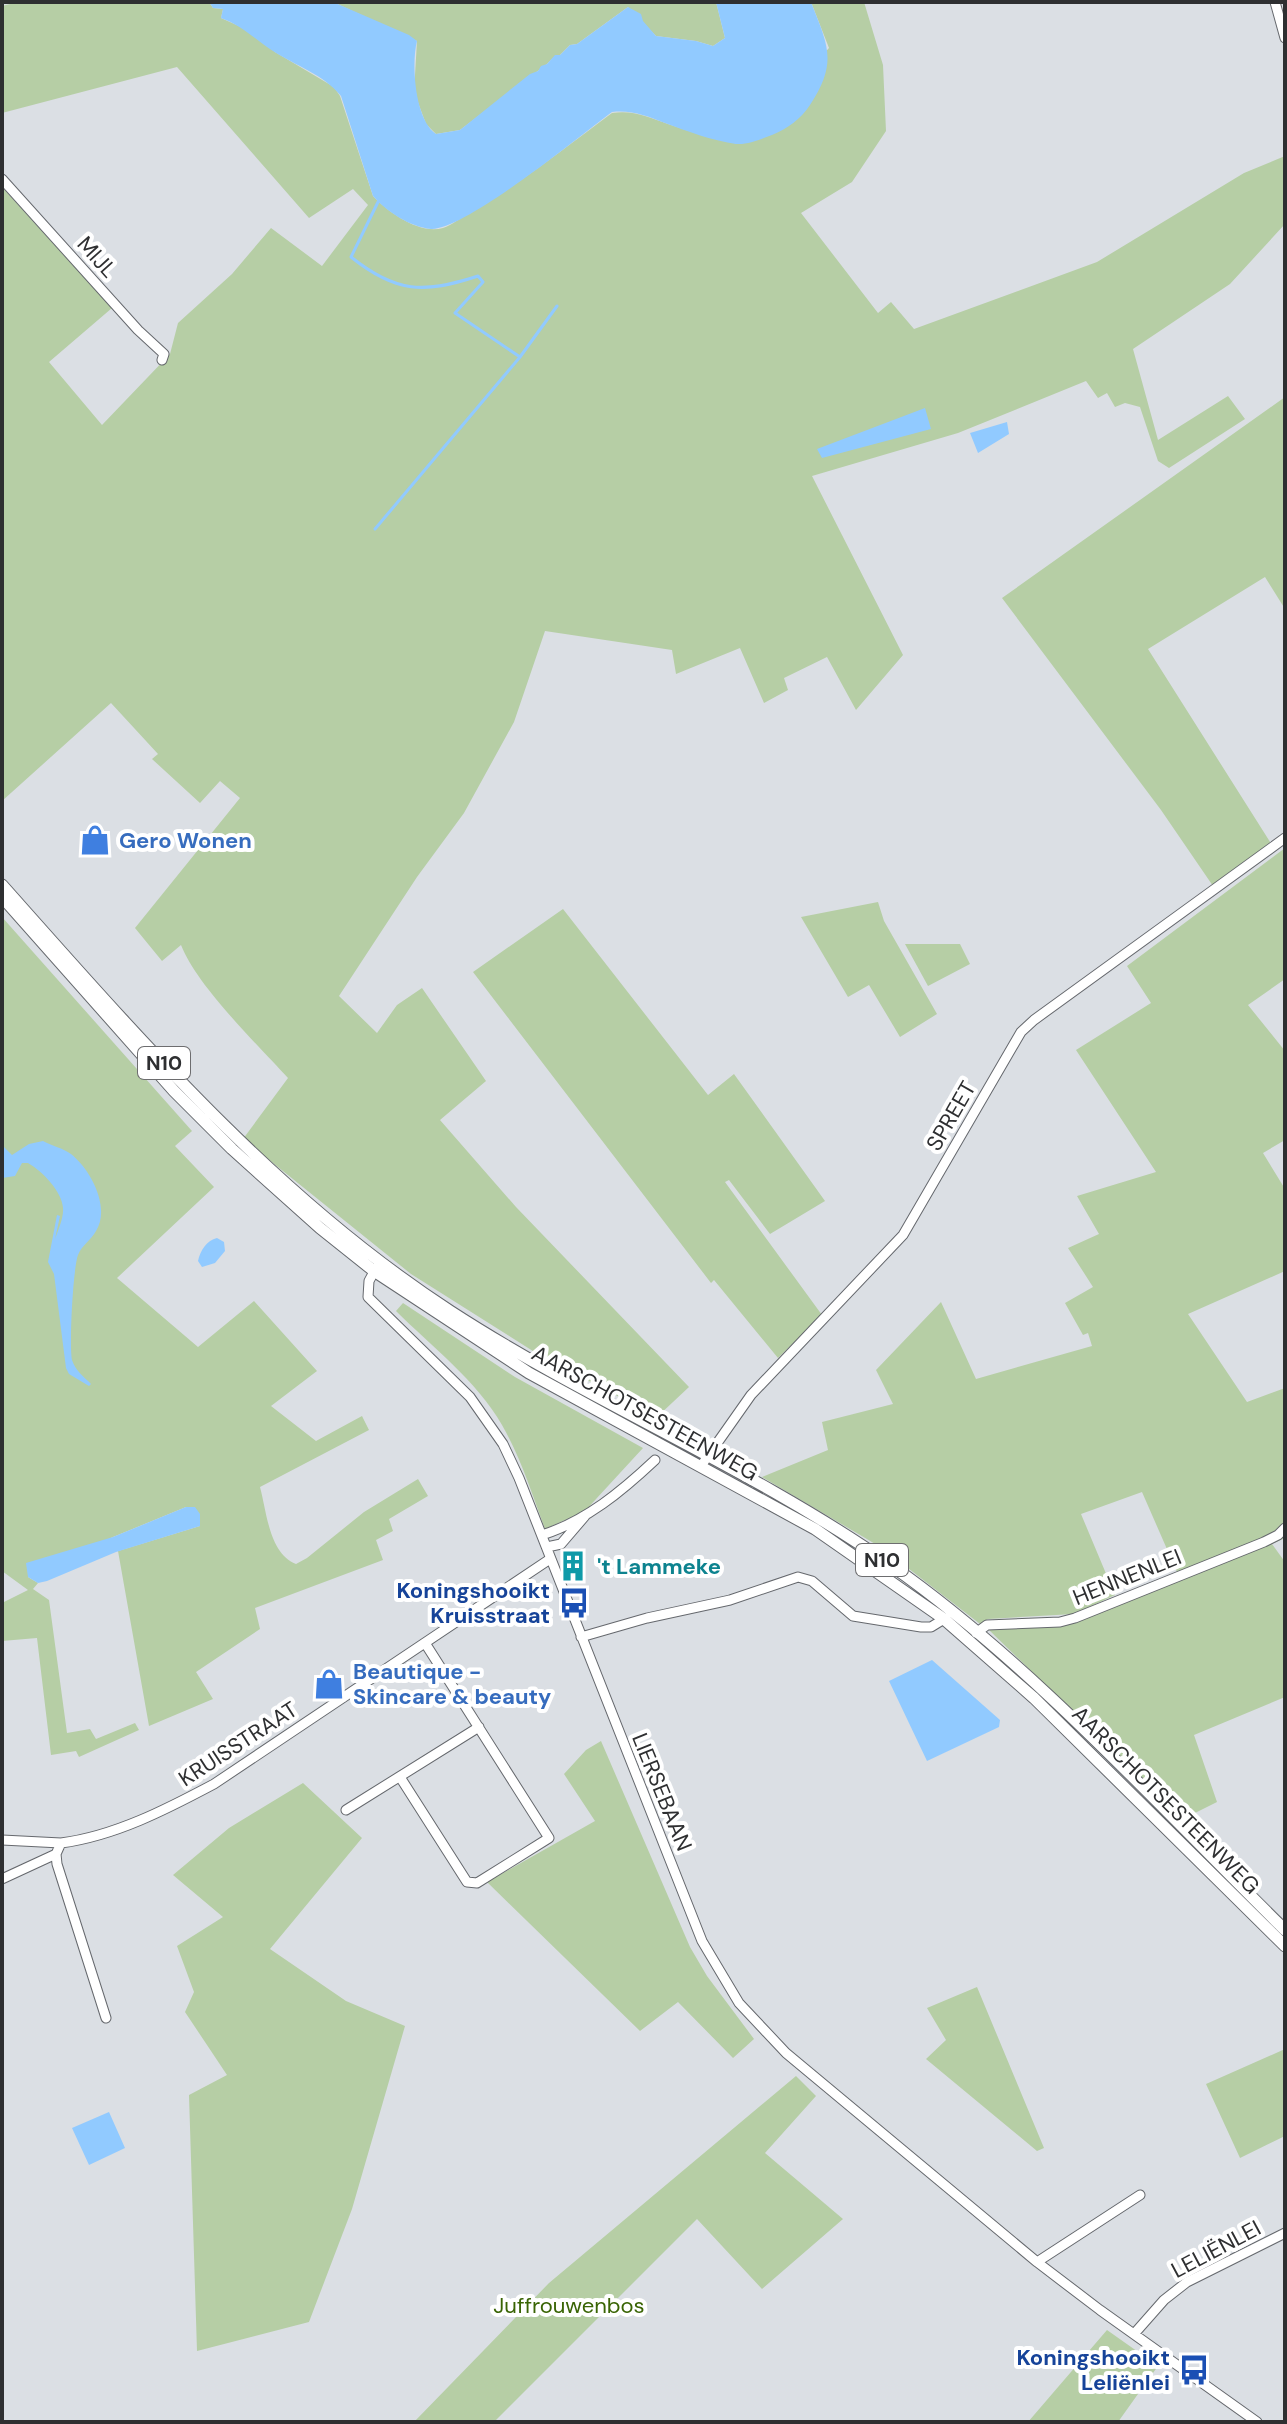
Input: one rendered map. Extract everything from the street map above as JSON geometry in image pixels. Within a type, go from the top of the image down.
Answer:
[{"type":"main road","name":"AARSCHOTSESTEENWEG","points":[[2,885],[218,1122],[314,1215]]},
{"type":"main road","name":"AARSCHOTSESTEENWEG","points":[[2,897],[174,1091],[232,1149],[377,1266],[815,1529],[944,1619],[1034,1698],[1285,1946]]},
{"type":"main road","name":"AARSCHOTSESTEENWEG","points":[[704,1461],[786,1499],[892,1565],[1036,1685],[1285,1930]]},
{"type":"street","points":[[1276,2],[1285,38]]},
{"type":"street","name":"MIJL","points":[[2,179],[138,330],[164,354],[162,360]]},
{"type":"street","name":"SPREET","points":[[704,1461],[751,1395],[903,1235],[1021,1032],[1285,838]]},
{"type":"street","name":"LIERSEBAAN","points":[[377,1266],[369,1281],[368,1297],[470,1397],[485,1416],[519,1478],[702,1941],[739,2003],[786,2053],[1037,2262],[1257,2422]]},
{"type":"street","points":[[542,1535],[585,1516],[625,1488],[655,1460]]},
{"type":"street","points":[[547,1547],[561,1544],[585,1516]]},
{"type":"street","name":"HENNENLEI","points":[[976,1633],[987,1625],[1060,1622],[1091,1613],[1264,1542],[1285,1528]]},
{"type":"street","name":"KRUISSTRAAT","points":[[2,1840],[61,1843],[91,1838],[170,1807],[214,1784],[550,1559]]},
{"type":"street","points":[[581,1637],[647,1618],[730,1600],[798,1577],[812,1581],[845,1611],[858,1618],[921,1627],[931,1627],[944,1619]]},
{"type":"street","points":[[400,1777],[467,1882],[477,1883],[549,1838],[425,1643]]},
{"type":"street","points":[[346,1810],[479,1727]]},
{"type":"street","points":[[61,1843],[56,1854],[57,1864],[106,2018]]},
{"type":"street","points":[[2,1879],[56,1854]]},
{"type":"street","points":[[1037,2262],[1140,2195]]},
{"type":"street","name":"LELIËNLEI","points":[[1134,2334],[1177,2289],[1285,2233]]},
{"type":"green space","points":[[18,2],[209,2],[213,8],[223,9],[221,18],[250,31],[275,52],[334,87],[340,96],[373,196],[405,221],[434,229],[450,225],[507,190],[612,113],[641,115],[738,144],[829,48],[811,2],[864,2],[883,65],[886,131],[852,182],[801,213],[878,313],[891,302],[914,329],[1097,262],[1244,173],[1285,156],[1285,224],[1230,284],[1133,349],[1158,440],[1228,396],[1245,419],[1169,468],[1158,461],[1140,407],[1125,403],[1115,407],[1107,393],[1098,398],[1086,381],[958,433],[812,476],[903,655],[856,710],[827,657],[784,678],[788,690],[764,703],[740,648],[676,674],[672,650],[545,631],[514,722],[464,813],[417,877],[339,996],[377,1033],[397,1005],[422,988],[486,1081],[440,1120],[516,1207],[689,1387],[657,1417],[536,1353],[411,1274],[243,1139],[288,1078],[214,996],[181,945],[162,961],[135,928],[240,798],[220,781],[200,803],[152,759],[158,754],[111,703],[2,801],[2,187],[112,308],[49,362],[102,425],[170,354],[178,323],[232,274],[271,228],[322,266],[368,205],[353,189],[309,218],[177,67],[2,113],[2,6]]},
{"type":"green space","points":[[333,2],[716,2],[725,38],[713,46],[656,36],[628,7],[577,44],[570,45],[460,130],[436,134],[426,124],[414,92],[417,41]]},
{"type":"green space","points":[[1285,397],[1285,609],[1265,577],[1148,649],[1272,845],[1213,886],[1161,810],[1002,598]]},
{"type":"green space","points":[[1285,848],[1285,979],[1248,1005],[1285,1051],[1285,1140],[1263,1153],[1285,1189],[1285,1271],[1188,1314],[1247,1402],[1285,1388],[1285,1538],[1272,1544],[1285,1562],[1285,1697],[1194,1735],[1217,1802],[1183,1819],[988,1629],[1085,1618],[1271,1544],[1270,1537],[1177,1572],[1142,1492],[1081,1514],[1115,1595],[1074,1614],[988,1619],[980,1624],[882,1548],[762,1477],[828,1450],[822,1422],[893,1404],[876,1370],[941,1302],[976,1379],[1092,1346],[1088,1333],[1083,1335],[1065,1303],[1093,1287],[1068,1248],[1099,1234],[1077,1196],[1156,1172],[1076,1050],[1151,1003],[1127,966]]},
{"type":"green space","points":[[878,902],[884,921],[937,1014],[900,1037],[869,985],[848,997],[801,917]]},
{"type":"green space","points":[[563,909],[708,1095],[734,1074],[825,1201],[770,1234],[729,1180],[725,1182],[822,1315],[778,1358],[714,1280],[711,1283],[473,972]]},
{"type":"green space","points":[[2,917],[192,1131],[175,1146],[214,1187],[117,1278],[198,1347],[254,1301],[317,1371],[271,1406],[316,1441],[362,1416],[369,1430],[260,1487],[270,1531],[280,1551],[296,1564],[364,1512],[418,1479],[428,1496],[389,1519],[393,1531],[376,1540],[383,1560],[255,1608],[260,1629],[196,1672],[213,1699],[149,1726],[118,1551],[200,1526],[186,1507],[28,1577],[38,1583],[33,1589],[49,1600],[67,1733],[90,1729],[96,1739],[135,1723],[139,1730],[79,1757],[76,1751],[51,1755],[37,1638],[2,1641],[2,1603],[28,1590],[2,1571]]},
{"type":"green space","points":[[905,944],[960,944],[970,964],[928,986]]},
{"type":"green space","points":[[403,1303],[515,1377],[643,1448],[585,1511],[545,1529],[521,1463],[492,1409],[467,1379],[396,1311]]},
{"type":"green space","points":[[601,1741],[690,1947],[707,1976],[754,2039],[733,2058],[678,2002],[640,2031],[487,1882],[595,1821],[564,1774],[586,1750]]},
{"type":"green space","points":[[303,1783],[362,1838],[270,1949],[346,2001],[405,2026],[352,2209],[309,2322],[197,2351],[189,2095],[227,2075],[185,2012],[194,1992],[177,1946],[223,1917],[173,1875],[229,1828]]},
{"type":"green space","points":[[977,1987],[1044,2148],[1037,2151],[926,2059],[946,2040],[927,2008]]},
{"type":"green space","points":[[1285,2049],[1285,2136],[1240,2158],[1206,2084]]},
{"type":"green space","name":"Juffrouwenbos","points":[[796,2076],[816,2096],[765,2153],[843,2219],[762,2289],[697,2219],[494,2422],[414,2422],[549,2283]]},
{"type":"green space","points":[[1107,2330],[1158,2366],[1118,2422],[1028,2422]]},
{"type":"water","points":[[209,2],[333,2],[409,35],[417,41],[414,63],[419,104],[423,117],[436,134],[460,130],[555,55],[577,44],[628,7],[641,14],[656,36],[713,46],[725,38],[716,2],[811,2],[826,43],[827,65],[819,90],[806,110],[793,123],[772,135],[750,143],[736,144],[639,114],[612,112],[494,199],[447,226],[431,229],[399,217],[373,196],[341,96],[334,88],[221,18],[223,9],[213,8]]},
{"type":"water","points":[[925,408],[931,429],[822,458],[817,449]]},
{"type":"water","points":[[1007,422],[1009,434],[978,453],[970,433]]},
{"type":"water","points":[[43,1141],[68,1152],[78,1161],[91,1179],[100,1200],[100,1221],[78,1255],[72,1307],[72,1360],[91,1384],[89,1386],[69,1374],[66,1368],[54,1274],[48,1262],[57,1215],[60,1216],[55,1239],[63,1216],[62,1202],[45,1176],[28,1163],[22,1163],[15,1176],[2,1178],[2,1145],[12,1155],[29,1144]]},
{"type":"water","points":[[217,1238],[224,1242],[225,1251],[215,1263],[202,1267],[198,1261],[202,1250]]},
{"type":"water","points":[[186,1507],[195,1507],[200,1514],[200,1526],[116,1552],[47,1581],[38,1583],[28,1577],[26,1563],[113,1537]]},
{"type":"water","points":[[932,1660],[1000,1720],[999,1727],[927,1761],[889,1681]]},
{"type":"water","points":[[109,2112],[125,2148],[89,2165],[72,2128]]},
{"type":"waterway","points":[[378,202],[351,257],[382,278],[411,287],[442,286],[478,276],[483,282],[455,313],[520,357]]},
{"type":"waterway","points":[[375,529],[520,357],[557,306]]},
{"type":"place","name":"Gero Wonen","points":[[95,840]]},
{"type":"place","name":"'t Lammeke","points":[[573,1566]]},
{"type":"place","name":"Koningshooikt Kruisstraat","points":[[574,1603]]},
{"type":"place","name":"Beautique - Skincare & beauty","points":[[329,1684]]},
{"type":"place","name":"Koningshooikt Leliënlei","points":[[1194,2370]]}]
